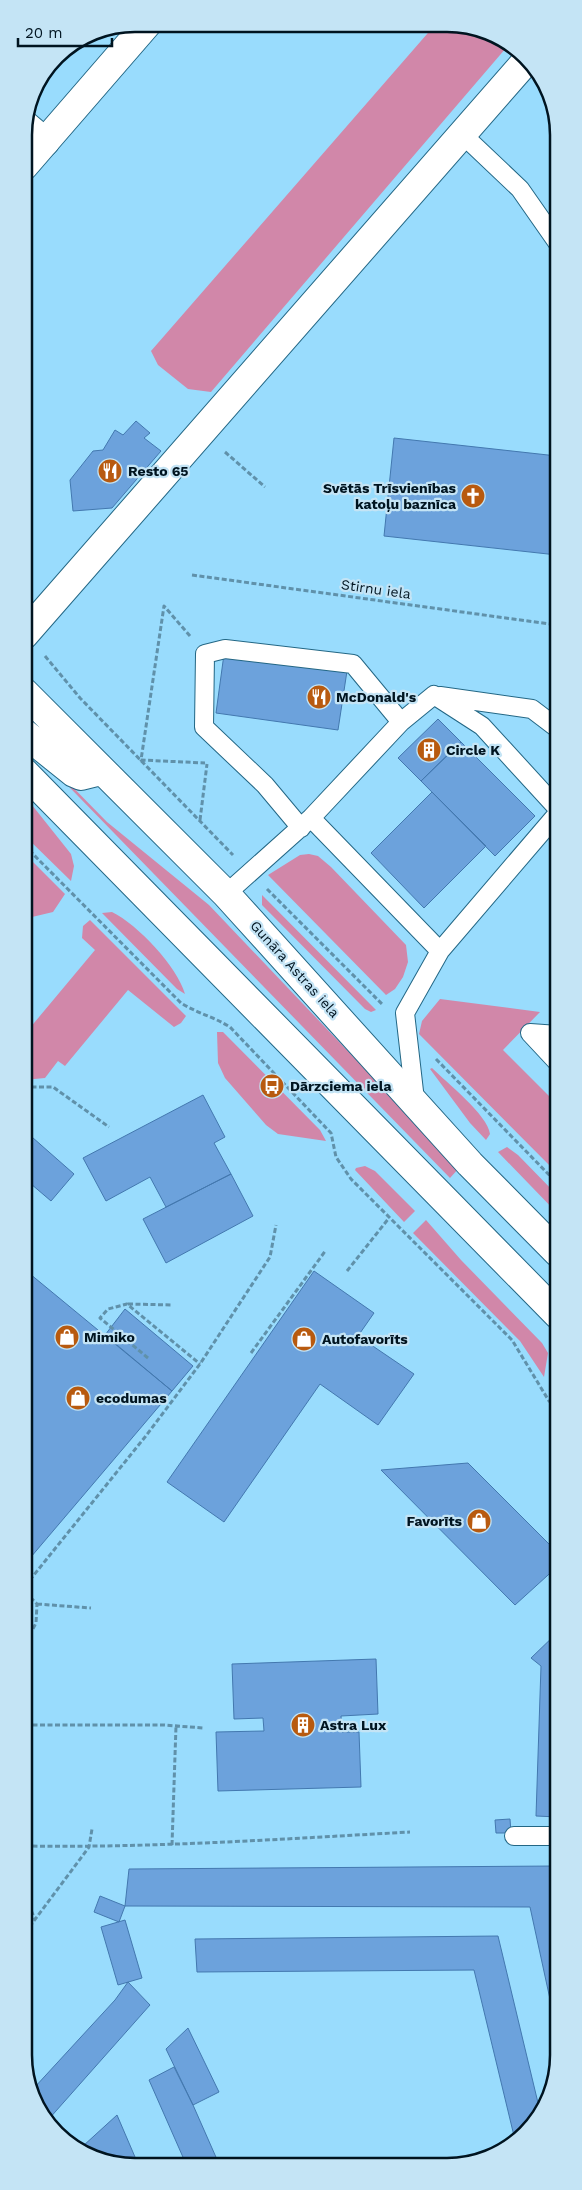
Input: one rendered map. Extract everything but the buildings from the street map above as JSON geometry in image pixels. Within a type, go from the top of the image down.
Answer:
[{"type":"main road","points":[[35,134],[138,33]]},
{"type":"main road","points":[[33,625],[522,66]]},
{"type":"main road","name":"Gunāra Astras iela","points":[[33,701],[226,894],[415,1100],[470,1164],[549,1244]]},
{"type":"main road","points":[[33,740],[74,773],[81,776],[101,771]]},
{"type":"main road","points":[[33,781],[549,1306]]},
{"type":"lane","points":[[462,134],[520,189],[550,232]]},
{"type":"lane","points":[[401,722],[353,664],[225,649],[205,654],[204,727],[440,951]]},
{"type":"lane","points":[[434,695],[482,726],[550,800]]},
{"type":"lane","points":[[226,894],[306,823],[401,722],[434,695],[532,709],[550,722]]},
{"type":"lane","points":[[415,1100],[405,1013],[440,951],[550,824]]},
{"type":"lane","points":[[550,1034],[530,1032],[550,1054]]},
{"type":"lane","points":[[514,1836],[549,1836]]},
{"type":"path","points":[[202,431],[265,487]]},
{"type":"path","name":"Stirnu iela","points":[[192,575],[550,624]]},
{"type":"path","points":[[205,654],[164,606],[141,760],[207,763],[213,758]]},
{"type":"path","points":[[200,821],[207,763]]},
{"type":"path","points":[[33,854],[181,1003],[194,1011],[218,1019],[230,1028],[332,1132],[336,1157],[351,1179],[512,1340],[549,1401]]},
{"type":"path","points":[[33,1088],[53,1088],[108,1127]]},
{"type":"path","points":[[506,1131],[549,1175]]},
{"type":"path","points":[[347,1270],[389,1218]]},
{"type":"path","points":[[32,1576],[145,1437],[200,1364],[270,1257],[276,1226]]},
{"type":"path","points":[[250,1353],[326,1250]]},
{"type":"path","points":[[127,1304],[200,1364]]},
{"type":"path","points":[[148,1358],[100,1318],[108,1309],[127,1304],[173,1305]]},
{"type":"path","points":[[32,1600],[37,1604],[91,1608]]},
{"type":"path","points":[[32,1630],[36,1623],[37,1604]]},
{"type":"path","points":[[32,1725],[176,1726],[204,1728]]},
{"type":"path","points":[[172,1845],[176,1726]]},
{"type":"path","points":[[32,1924],[89,1847],[92,1828]]},
{"type":"path","points":[[32,1846],[172,1845],[410,1832]]},
{"type":"path","points":[[32,1913],[35,1920]]},
{"type":"shaded area","points":[[429,32],[466,34],[486,40],[504,50],[211,392],[188,389],[158,365],[151,351]]},
{"type":"shaded area","points":[[40,757],[56,770],[107,822],[209,905],[459,1168],[450,1178]]},
{"type":"shaded area","points":[[33,806],[71,854],[74,866],[71,881],[33,843]]},
{"type":"shaded area","points":[[300,855],[318,856],[331,867],[406,945],[408,962],[403,977],[395,989],[386,995],[268,875]]},
{"type":"shaded area","points":[[33,862],[65,894],[53,912],[33,917]]},
{"type":"shaded area","points":[[262,895],[376,1010],[371,1012],[365,1009],[262,905]]},
{"type":"shaded area","points":[[112,912],[133,926],[155,947],[174,971],[185,994],[177,989],[102,913]]},
{"type":"shaded area","points":[[90,920],[186,1016],[181,1023],[174,1027],[128,990],[65,1066],[58,1061],[45,1078],[33,1079],[33,1025],[95,950],[82,938],[83,926]]},
{"type":"shaded area","points":[[440,999],[540,1012],[503,1050],[550,1097],[549,1165],[419,1034],[422,1021]]},
{"type":"shaded area","points":[[217,1032],[223,1032],[320,1130],[326,1141],[278,1134],[266,1125],[225,1078],[218,1063]]},
{"type":"shaded area","points":[[432,1068],[466,1099],[488,1126],[490,1134],[486,1140],[470,1123],[430,1069]]},
{"type":"shaded area","points":[[507,1147],[518,1155],[549,1187],[549,1205],[498,1152]]},
{"type":"shaded area","points":[[365,1166],[375,1171],[415,1211],[404,1222],[355,1170]]},
{"type":"shaded area","points":[[426,1220],[461,1260],[542,1343],[548,1353],[544,1377],[520,1341],[413,1233]]},
{"type":"place","name":"Resto 65","points":[[110,471]]},
{"type":"place","name":"Svētās Trīsvienības katoļu baznīca","points":[[473,496]]},
{"type":"place","name":"McDonald's","points":[[319,697]]},
{"type":"place","name":"Circle K","points":[[429,750]]},
{"type":"place","name":"Dārzciema iela","points":[[272,1086]]},
{"type":"place","name":"Mimiko","points":[[67,1337]]},
{"type":"place","name":"Autofavorīts","points":[[304,1339]]},
{"type":"place","name":"ecodumas","points":[[78,1398]]},
{"type":"place","name":"Favorīts","points":[[479,1521]]},
{"type":"place","name":"Astra Lux","points":[[303,1725]]}]
